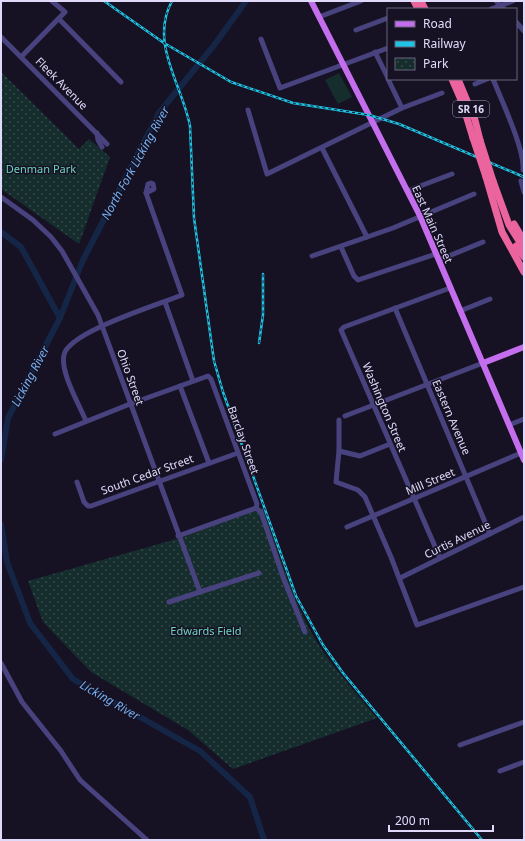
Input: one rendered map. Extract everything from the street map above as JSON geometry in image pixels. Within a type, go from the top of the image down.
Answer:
[{"type":"highway","name":"SR 16","points":[[452,80],[477,139],[500,204],[514,236],[524,250]]},
{"type":"highway","name":"SR 16","points":[[458,80],[467,97],[486,177],[499,219],[524,257]]},
{"type":"highway","points":[[500,204],[524,241]]},
{"type":"highway","points":[[499,219],[502,232],[524,272]]},
{"type":"main road","name":"East Main Street","points":[[311,1],[420,216],[524,460]]},
{"type":"main road","points":[[483,363],[524,347]]},
{"type":"street","points":[[21,56],[65,12],[52,1]]},
{"type":"street","points":[[319,17],[361,1]]},
{"type":"street","points":[[496,1],[502,7],[513,1]]},
{"type":"street","points":[[356,30],[387,18]]},
{"type":"street","points":[[59,19],[121,82]]},
{"type":"street","points":[[517,23],[524,31]]},
{"type":"street","name":"Fleek Avenue","points":[[1,37],[97,133],[98,140],[105,146]]},
{"type":"street","points":[[261,38],[280,88],[387,48]]},
{"type":"street","points":[[375,52],[387,77]]},
{"type":"street","points":[[388,80],[402,108]]},
{"type":"street","points":[[475,84],[485,80]]},
{"type":"street","points":[[493,80],[519,146],[524,164],[523,170]]},
{"type":"street","points":[[248,110],[267,174],[402,108],[442,93]]},
{"type":"street","points":[[322,148],[367,237]]},
{"type":"street","points":[[407,191],[452,174]]},
{"type":"street","points":[[521,181],[524,192]]},
{"type":"street","points":[[86,421],[64,366],[64,353],[78,337],[102,326],[182,295],[146,193]]},
{"type":"street","points":[[312,256],[408,222],[474,194]]},
{"type":"street","name":"Ohio Street","points":[[1,197],[46,231],[67,261],[91,302],[102,326],[178,536],[200,592]]},
{"type":"street","points":[[341,247],[354,276],[357,280],[362,280],[406,262],[437,257],[483,242]]},
{"type":"street","points":[[395,308],[450,288]]},
{"type":"street","points":[[460,311],[490,300]]},
{"type":"street","points":[[55,434],[130,404],[194,381],[165,302]]},
{"type":"street","name":"Washington Street","points":[[395,308],[342,328],[341,332],[440,558]]},
{"type":"street","name":"Eastern Avenue","points":[[395,308],[490,534]]},
{"type":"street","points":[[345,416],[483,363]]},
{"type":"street","name":"Barclay Street","points":[[194,381],[206,376],[211,379],[257,504],[256,508],[261,512],[305,632]]},
{"type":"street","points":[[180,386],[209,463]]},
{"type":"street","points":[[509,424],[524,419]]},
{"type":"street","points":[[338,420],[339,451],[336,482],[358,490],[365,497],[400,578],[417,625],[524,587]]},
{"type":"street","points":[[339,451],[360,456],[390,444]]},
{"type":"street","name":"South Cedar Street","points":[[77,482],[84,502],[88,506],[91,506],[238,453]]},
{"type":"street","name":"Mill Street","points":[[346,527],[521,453]]},
{"type":"street","points":[[178,536],[256,508]]},
{"type":"street","name":"Curtis Avenue","points":[[400,578],[524,517]]},
{"type":"street","points":[[169,602],[259,573]]},
{"type":"street","points":[[1,663],[22,702],[61,751],[80,780],[147,840]]},
{"type":"street","points":[[460,745],[524,722]]},
{"type":"street","points":[[500,771],[524,762]]},
{"type":"green space","name":"Denman Park","points":[[1,72],[79,149],[89,139],[110,157],[79,244],[1,189]]},
{"type":"green space","points":[[339,73],[352,97],[338,104],[325,80]]},
{"type":"green space","name":"Edwards Field","points":[[263,508],[287,578],[309,628],[318,644],[346,682],[377,718],[233,769],[188,730],[91,672],[43,622],[28,581],[180,538]]},
{"type":"waterway","name":"North Fork Licking River","points":[[1,460],[8,418],[60,318],[83,260],[159,113],[215,44],[246,1]]},
{"type":"waterway","points":[[1,232],[21,247],[60,318]]},
{"type":"waterway","name":"Licking River","points":[[1,524],[7,562],[30,623],[73,679],[200,751],[250,797],[264,840]]},
{"type":"railway","points":[[104,1],[164,43],[231,82],[293,103],[369,115],[399,124],[524,177]]},
{"type":"railway","points":[[172,1],[166,17],[164,32],[165,48],[190,126],[194,218],[214,361],[223,392],[296,596],[323,645],[343,673],[482,840]]},
{"type":"railway","points":[[259,343],[263,315],[263,274]]}]
